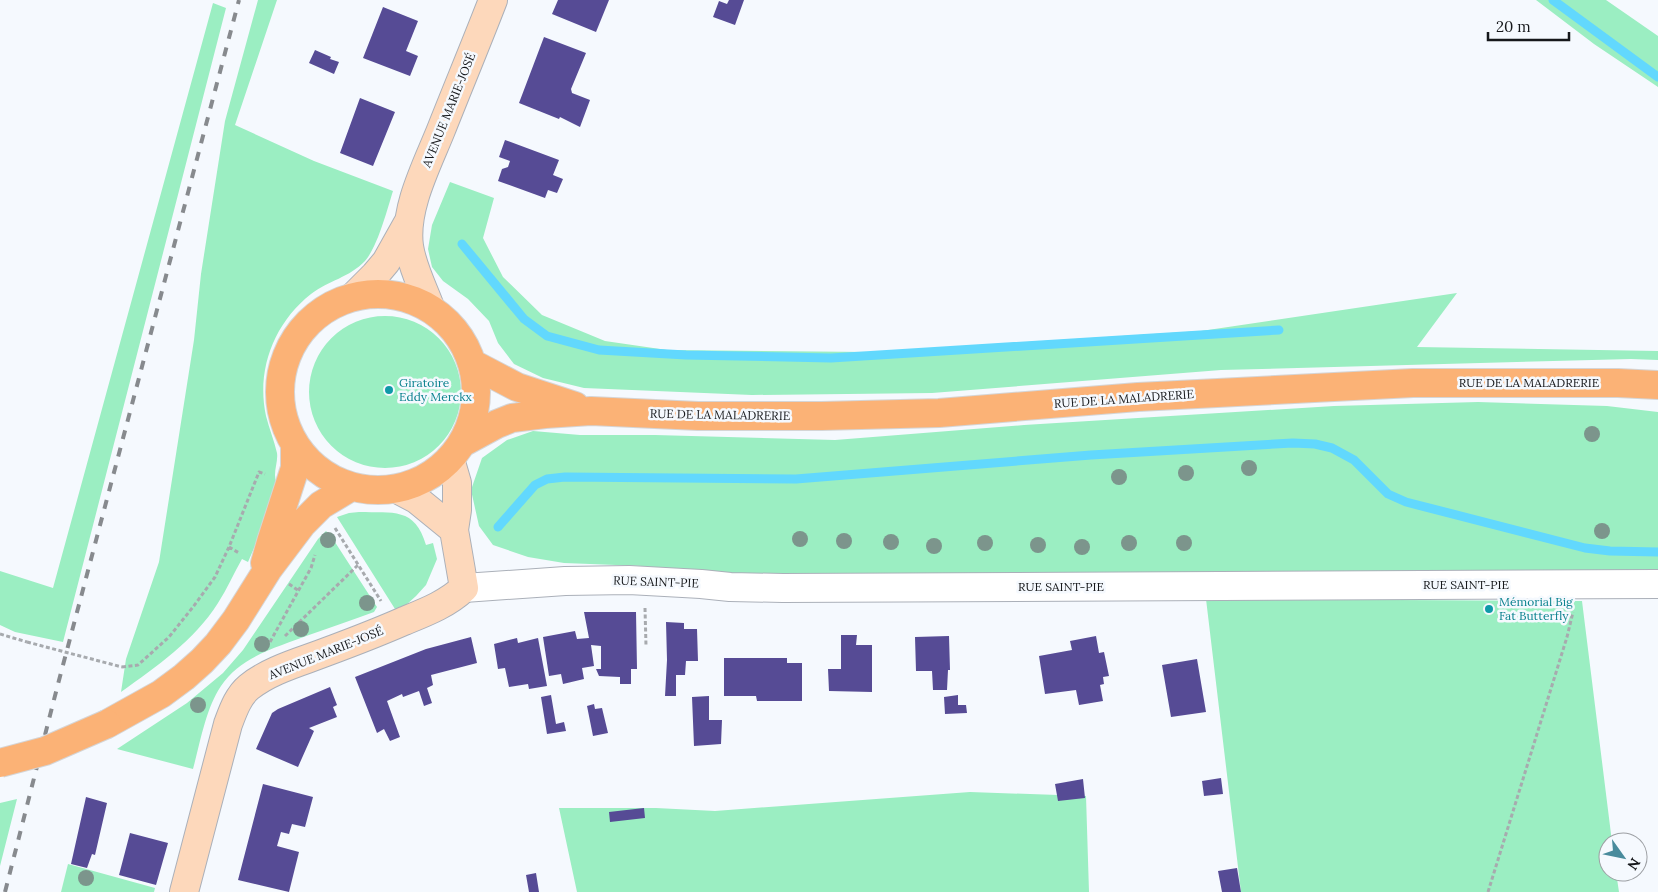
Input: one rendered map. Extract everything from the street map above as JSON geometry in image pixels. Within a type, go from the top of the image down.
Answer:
[{"type":"main road","points":[[380,293],[406,296],[430,307],[449,322],[463,342],[473,364],[477,391],[473,418],[456,451],[435,473],[416,483],[397,489],[374,491],[351,487],[330,478],[310,464],[295,447],[284,422],[279,396],[282,368],[291,343],[308,322],[330,306],[354,296],[380,293]]},
{"type":"main road","name":"RUE DE LA MALADRERIE","points":[[473,364],[517,387],[591,411]]},
{"type":"main road","name":"RUE DE LA MALADRERIE","points":[[456,451],[497,424],[512,418],[591,411],[698,416],[929,414],[1138,397],[1413,383],[1618,383],[1658,385]]},
{"type":"main road","points":[[262,577],[271,542],[295,468],[295,447]]},
{"type":"main road","points":[[0,764],[45,751],[107,724],[161,694],[184,677],[218,644],[236,620],[262,577],[302,524],[321,506],[351,487]]},
{"type":"street","name":"AVENUE MARIE-JOSÉ","points":[[430,307],[409,246],[409,222],[415,197],[493,0]]},
{"type":"street","name":"AVENUE MARIE-JOSÉ","points":[[354,296],[386,262],[409,222]]},
{"type":"street","points":[[456,451],[458,510],[454,530],[464,588]]},
{"type":"street","points":[[397,489],[416,499],[454,530]]},
{"type":"street","name":"RUE SAINT-PIE","points":[[464,588],[565,581],[645,580],[730,587],[783,588],[1658,584]]},
{"type":"street","name":"AVENUE MARIE-JOSÉ","points":[[184,892],[228,724],[235,705],[247,689],[261,679],[285,667],[432,610],[456,596],[464,588]]},
{"type":"path","points":[[269,645],[310,568],[316,552]]},
{"type":"path","points":[[282,640],[358,565]]},
{"type":"path","points":[[645,580],[646,646]]},
{"type":"path","points":[[1488,892],[1567,637],[1578,584]]},
{"type":"path","points":[[0,634],[122,667]]},
{"type":"green space","points":[[258,0],[277,0],[235,125],[314,161],[393,191],[378,237],[365,261],[353,271],[311,294],[298,306],[278,333],[271,349],[266,365],[264,399],[266,416],[277,453],[275,477],[279,490],[248,562],[242,559],[218,603],[198,629],[174,652],[121,692],[126,659],[159,562],[194,340],[201,274],[225,121]]},
{"type":"green space","points":[[1536,0],[1606,0],[1658,36],[1658,87],[1594,44]]},
{"type":"green space","points":[[213,3],[226,8],[63,642],[15,632],[0,625],[0,571],[53,588]]},
{"type":"green space","points":[[450,182],[494,198],[483,238],[503,277],[542,315],[605,341],[667,350],[870,352],[1201,331],[1457,293],[1417,347],[1658,351],[1658,360],[1631,359],[1221,370],[932,393],[752,395],[584,388],[543,378],[514,364],[498,343],[489,321],[468,299],[443,281],[432,267],[428,249],[432,225]]},
{"type":"green space","points":[[385,316],[400,317],[414,322],[439,338],[455,363],[460,377],[460,407],[455,421],[439,446],[414,462],[400,467],[385,468],[370,467],[356,462],[331,446],[315,421],[310,407],[309,392],[310,377],[315,363],[331,338],[356,322],[370,317]]},
{"type":"green space","points":[[1478,402],[1607,406],[1658,412],[1658,575],[715,578],[642,566],[564,563],[528,557],[493,545],[479,526],[471,490],[482,458],[507,440],[533,431],[580,435],[835,440],[1024,425],[1334,406]]},
{"type":"green space","points":[[359,512],[392,513],[409,518],[416,524],[426,545],[433,543],[437,559],[426,585],[405,606],[395,609],[337,517]]},
{"type":"green space","points":[[326,531],[377,607],[374,612],[273,648],[239,667],[221,686],[211,705],[193,769],[117,749],[187,703],[223,673],[243,650],[318,539]]},
{"type":"green space","points":[[1206,599],[1582,601],[1611,832],[1598,832],[1598,882],[1618,882],[1619,892],[1241,892]]},
{"type":"green space","points":[[970,792],[1086,796],[1089,892],[577,892],[559,808],[656,808],[715,811]]},
{"type":"green space","points":[[17,799],[0,866],[0,803]]},
{"type":"green space","points":[[68,864],[155,888],[154,892],[61,892]]},
{"type":"building","points":[[558,0],[609,0],[596,32],[552,14]]},
{"type":"building","points":[[729,0],[744,0],[735,25],[713,17],[719,1],[727,4]]},
{"type":"building","points":[[383,7],[418,21],[406,51],[418,56],[410,76],[363,58]]},
{"type":"building","points":[[544,37],[586,53],[571,89],[572,93],[590,100],[580,127],[560,117],[559,119],[519,103]]},
{"type":"building","points":[[315,50],[339,62],[334,74],[309,63]]},
{"type":"building","points":[[360,98],[395,112],[373,166],[340,153]]},
{"type":"building","points":[[505,140],[559,160],[553,175],[563,179],[557,193],[548,190],[545,198],[498,181],[502,169],[508,167],[510,161],[499,157]]},
{"type":"building","points":[[584,612],[636,612],[637,669],[631,669],[631,684],[620,684],[620,677],[599,676],[596,669],[601,669],[601,646],[591,645],[594,666],[582,668],[584,679],[563,684],[561,674],[549,676],[543,637],[575,631],[577,639],[589,638]]},
{"type":"building","points":[[666,622],[684,623],[684,629],[697,629],[698,661],[686,661],[685,675],[676,675],[676,696],[665,696],[667,660]]},
{"type":"building","points":[[841,635],[857,635],[856,645],[872,645],[872,692],[829,691],[828,669],[841,669]]},
{"type":"building","points":[[949,636],[950,670],[948,670],[947,690],[933,690],[932,671],[916,671],[915,637]]},
{"type":"building","points":[[1096,636],[1099,653],[1104,652],[1109,676],[1103,677],[1104,684],[1100,685],[1103,701],[1079,705],[1076,690],[1045,694],[1039,656],[1072,650],[1070,641]]},
{"type":"building","points":[[471,637],[477,663],[431,675],[433,685],[427,688],[432,703],[424,706],[419,691],[403,697],[402,694],[387,701],[400,737],[390,741],[384,729],[377,733],[355,677],[426,649]]},
{"type":"building","points":[[517,638],[518,643],[538,638],[547,686],[529,689],[528,684],[509,687],[505,668],[498,669],[494,644]]},
{"type":"building","points":[[724,658],[787,658],[787,663],[802,663],[802,701],[757,701],[756,696],[724,696]]},
{"type":"building","points":[[1197,659],[1206,712],[1171,717],[1162,665]]},
{"type":"building","points":[[330,687],[337,705],[333,707],[337,717],[309,728],[314,731],[298,767],[256,749],[272,713]]},
{"type":"building","points":[[551,695],[556,724],[564,722],[566,731],[547,734],[541,697]]},
{"type":"building","points":[[958,695],[958,705],[966,705],[967,713],[945,714],[944,697]]},
{"type":"building","points":[[709,696],[709,720],[722,720],[721,744],[694,746],[692,697]]},
{"type":"building","points":[[594,704],[595,709],[602,708],[608,733],[593,736],[587,706]]},
{"type":"building","points":[[1221,778],[1223,794],[1204,796],[1202,781]]},
{"type":"building","points":[[1083,779],[1085,798],[1058,801],[1055,784]]},
{"type":"building","points":[[263,784],[313,797],[305,827],[292,824],[289,834],[281,832],[277,846],[299,852],[289,892],[238,880]]},
{"type":"building","points":[[86,797],[107,803],[95,855],[92,854],[87,868],[71,864]]},
{"type":"building","points":[[644,808],[645,818],[610,822],[609,812]]},
{"type":"building","points":[[130,833],[168,843],[156,885],[119,875]]},
{"type":"building","points":[[1237,868],[1241,892],[1222,892],[1218,871]]},
{"type":"building","points":[[536,873],[539,892],[529,892],[526,875]]},
{"type":"waterway","points":[[1553,0],[1658,77]]},
{"type":"waterway","points":[[462,244],[524,319],[547,336],[599,350],[686,355],[831,358],[1279,330]]},
{"type":"waterway","points":[[498,527],[535,485],[547,479],[565,477],[796,479],[1091,455],[1293,443],[1315,444],[1332,448],[1354,460],[1388,494],[1406,502],[1585,548],[1610,551],[1658,552]]},
{"type":"railway","points":[[5,892],[58,684],[239,0]]},
{"type":"place","name":"Giratoire Eddy Merckx","points":[[389,390]]},
{"type":"place","name":"Mémorial Big Fat Butterfly","points":[[1489,609]]}]
